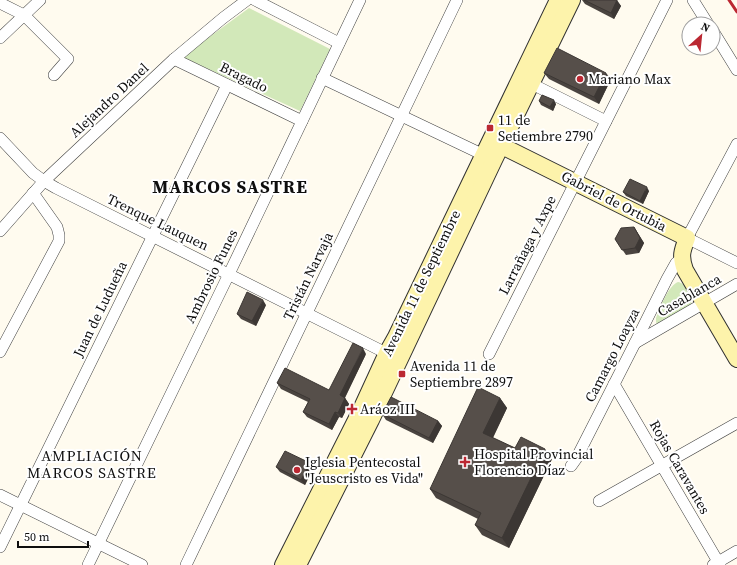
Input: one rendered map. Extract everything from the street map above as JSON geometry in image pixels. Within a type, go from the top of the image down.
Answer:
[{"type":"main road","name":"Avenida 11 de Septiembre","points":[[298,565],[367,428],[394,356],[396,337],[489,158],[558,0]]},
{"type":"main road","name":"Avenida 11 de Septiembre","points":[[496,143],[532,84],[572,0]]},
{"type":"main road","name":"Gabriel de Ortubia","points":[[496,143],[687,238]]},
{"type":"main road","points":[[687,238],[683,249],[682,258],[685,270],[737,359]]},
{"type":"main road","name":"Avenida 11 de Septiembre","points":[[283,565],[359,414],[394,356]]},
{"type":"street","points":[[0,38],[40,0]]},
{"type":"street","name":"Alejandro Danel","points":[[0,231],[44,181],[174,59],[247,0]]},
{"type":"street","points":[[255,0],[339,43]]},
{"type":"street","name":"Ambrosio Funes","points":[[88,565],[360,0]]},
{"type":"street","name":"Tristán Narvaja","points":[[186,565],[457,0]]},
{"type":"street","name":"Larrañaga y Axpe","points":[[489,354],[667,0]]},
{"type":"street","points":[[693,0],[703,16]]},
{"type":"street","points":[[0,3],[24,15],[68,60],[54,75]]},
{"type":"street","points":[[721,44],[737,70]]},
{"type":"street","name":"Bragado","points":[[174,59],[302,121]]},
{"type":"street","points":[[322,78],[489,158]]},
{"type":"street","points":[[532,84],[606,122]]},
{"type":"street","name":"Juan de Ludueña","points":[[0,547],[227,85]]},
{"type":"street","name":"Trenque Lauquen","points":[[0,138],[33,173],[44,181],[307,314],[394,356]]},
{"type":"street","points":[[687,238],[737,144]]},
{"type":"street","points":[[0,352],[59,241],[57,228],[33,193]]},
{"type":"street","name":"Gabriel de Ortubia","points":[[687,238],[737,263]]},
{"type":"street","name":"Camargo Loayza","points":[[571,466],[576,459],[667,278],[676,263],[682,258]]},
{"type":"street","name":"Casablanca","points":[[635,343],[737,284]]},
{"type":"street","name":"Rojas Caravantes","points":[[614,384],[717,564]]},
{"type":"street","points":[[600,502],[737,423]]},
{"type":"street","points":[[0,495],[142,565]]},
{"type":"street","points":[[717,564],[737,551]]},
{"type":"green space","points":[[249,8],[330,49],[300,111],[182,57]]},
{"type":"green space","points":[[678,282],[684,285],[688,291],[691,298],[691,305],[657,324],[656,318],[665,298],[671,288]]},
{"type":"building","points":[[584,0],[617,0],[611,13]]},
{"type":"building","name":"Mariano Max","points":[[557,48],[606,73],[594,97],[544,73]]},
{"type":"building","points":[[542,95],[554,100],[550,107],[539,101]]},
{"type":"building","points":[[630,179],[647,187],[640,201],[623,192]]},
{"type":"building","points":[[634,227],[640,238],[635,248],[622,250],[615,239],[621,228]]},
{"type":"building","points":[[247,292],[263,300],[252,321],[237,314]]},
{"type":"building","points":[[353,343],[363,348],[340,395],[345,398],[338,413],[335,412],[329,424],[303,412],[310,399],[277,383],[285,368],[329,390]]},
{"type":"building","points":[[478,387],[500,398],[483,433],[515,448],[521,437],[545,449],[502,538],[475,525],[481,513],[430,489]]},
{"type":"building","points":[[391,397],[438,421],[429,438],[382,414]]},
{"type":"building","name":"Iglesia Pentecostal \"Jeuscristo es Vida\"","points":[[285,451],[310,463],[301,480],[276,467]]},
{"type":"railway","points":[[729,0],[737,12]]},
{"type":"place","name":"Mariano Max","points":[[580,79]]},
{"type":"place","name":"11 de Setiembre 2790","points":[[490,128]]},
{"type":"place","name":"Avenida 11 de Septiembre 2897","points":[[402,374]]},
{"type":"place","name":"Aráoz III","points":[[352,409]]},
{"type":"place","name":"Hospital Provincial Florencio Díaz","points":[[465,462]]},
{"type":"place","name":"Iglesia Pentecostal \"Jeuscristo es Vida\"","points":[[297,470]]},
{"type":"district","name":"MARCOS SASTRE","points":[[230,186]]},
{"type":"district","name":"AMPLIACIÓN MARCOS SASTRE","points":[[92,464]]}]
